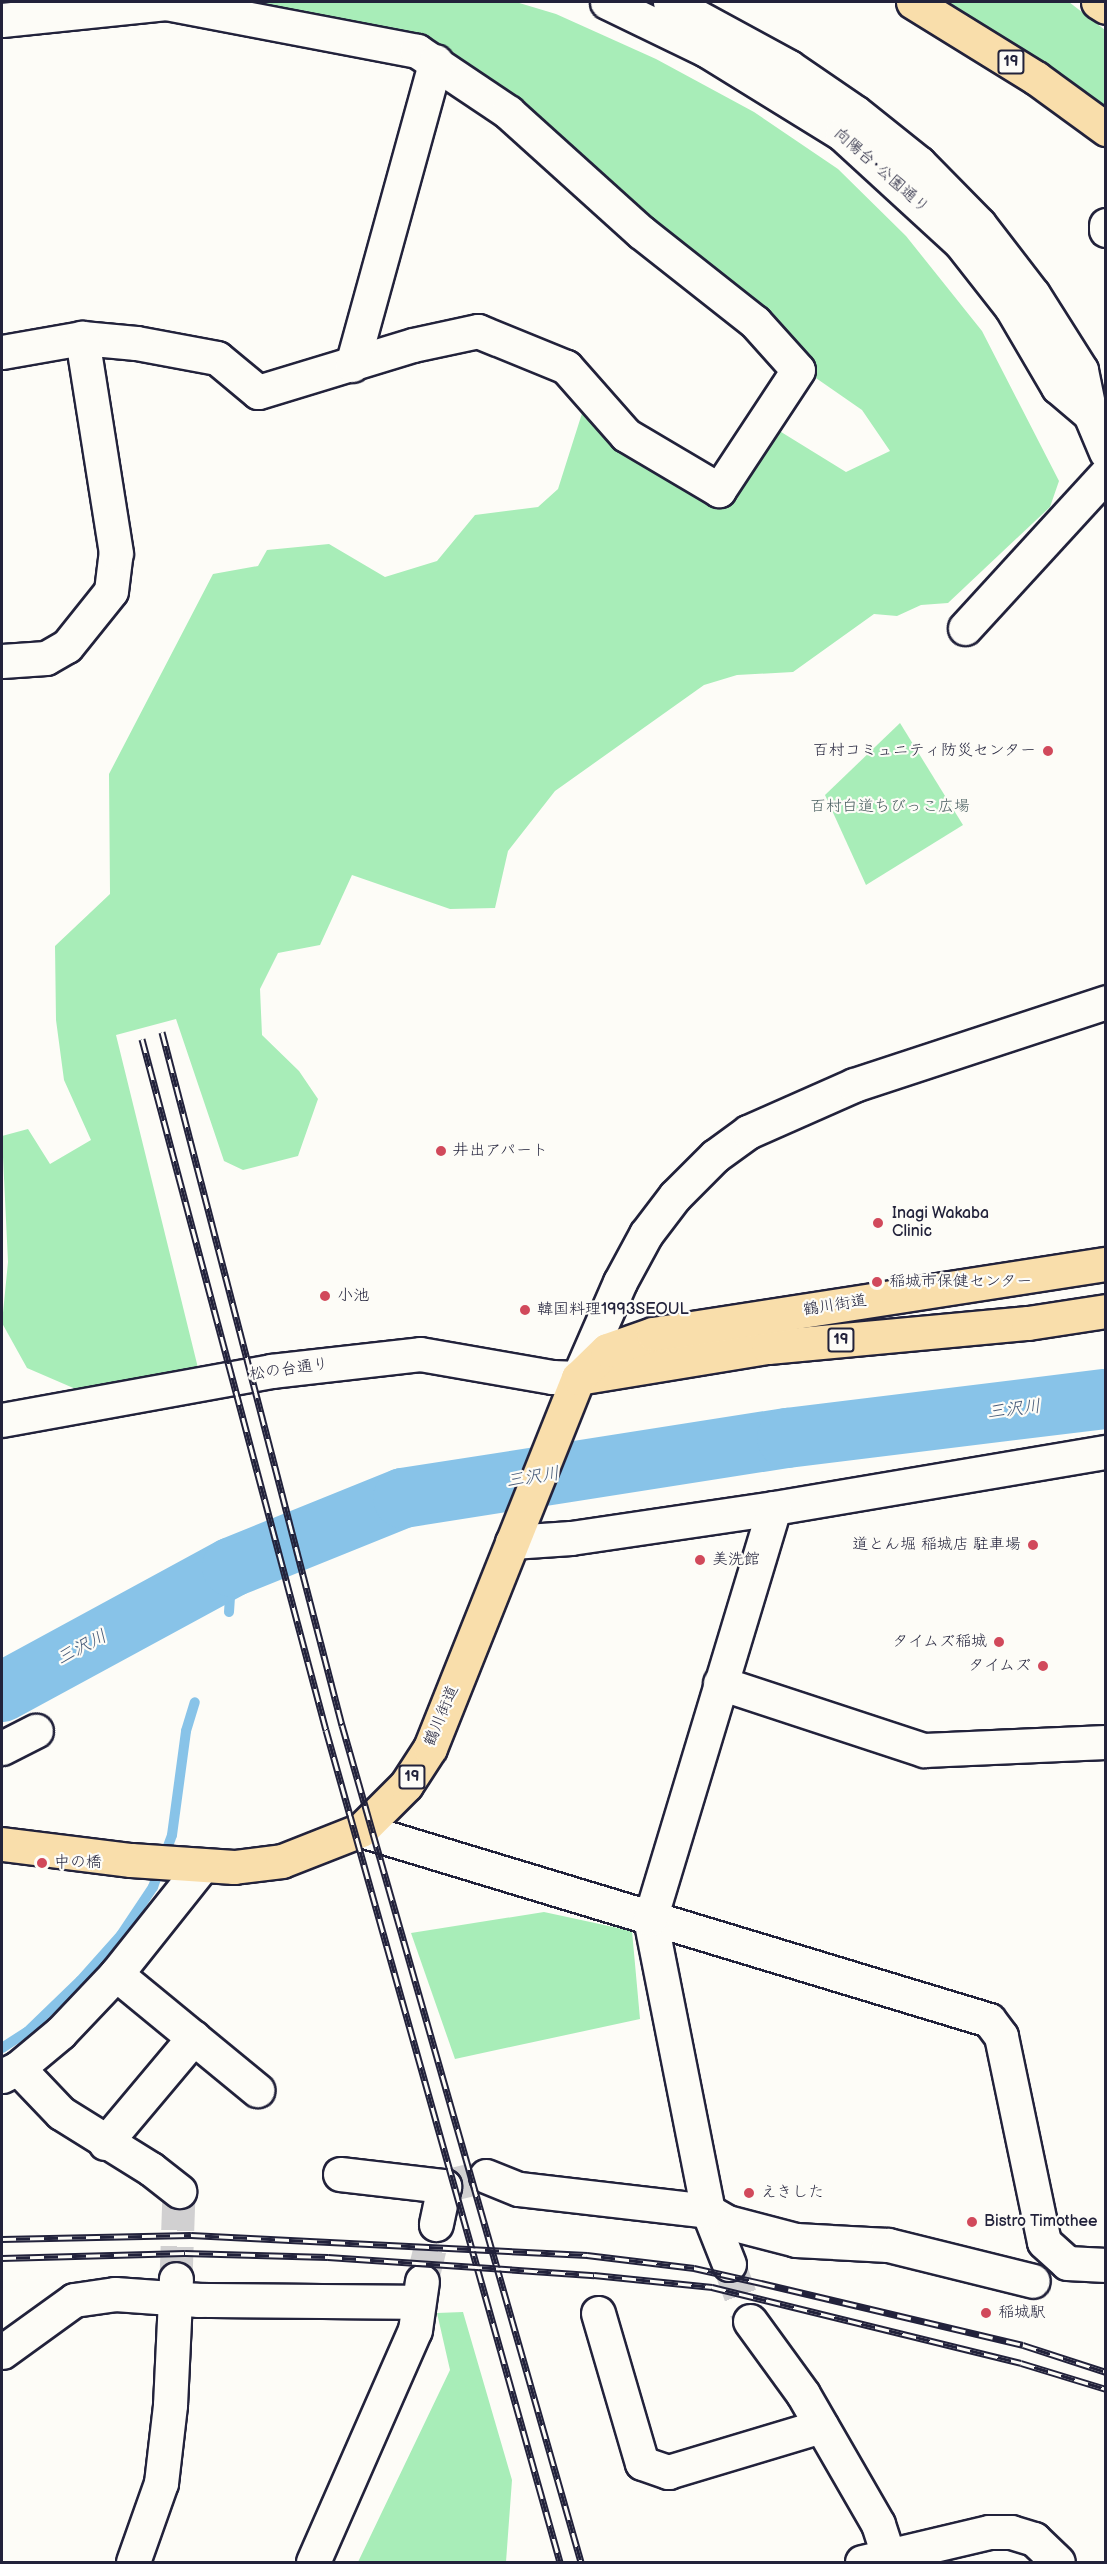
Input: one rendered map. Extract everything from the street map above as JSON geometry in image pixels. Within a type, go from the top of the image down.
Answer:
[{"type":"main road","name":"19","points":[[913,2],[1036,78],[1106,129]]},
{"type":"main road","points":[[1098,2],[1106,7]]},
{"type":"main road","name":"鶴川街道","points":[[2,1844],[194,1866],[282,1862],[361,1830],[406,1785],[430,1748],[578,1378],[607,1350],[653,1334],[1106,1264]]},
{"type":"main road","name":"鶴川街道","points":[[578,1378],[768,1347],[1028,1323],[1106,1311]]},
{"type":"street","name":"向陽台･公園通り","points":[[607,2],[706,50],[842,134],[960,242],[1011,307],[1058,387],[1090,414]]},
{"type":"street","name":"向陽台･公園通り","points":[[670,2],[789,67],[919,163],[979,224],[1034,294],[1081,370],[1090,414],[1106,452]]},
{"type":"street","points":[[2,20],[166,3],[417,51],[436,61],[508,112],[642,232],[755,322],[798,370],[719,490],[626,435],[566,367],[478,331],[413,345],[258,392],[217,358],[136,343],[82,338],[2,352]]},
{"type":"street","points":[[352,365],[436,61]]},
{"type":"street","points":[[2,661],[46,658],[67,646],[111,591],[116,553],[82,338]]},
{"type":"street","points":[[965,628],[1106,474]]},
{"type":"street","points":[[578,1378],[620,1282],[646,1234],[675,1196],[715,1156],[748,1132],[854,1085],[1106,1002]]},
{"type":"street","name":"松の台通り","points":[[2,1420],[271,1371],[420,1354],[552,1377],[578,1378]]},
{"type":"street","points":[[516,1534],[571,1538],[774,1508],[1106,1452]]},
{"type":"street","points":[[729,2264],[708,2211],[650,1918],[774,1508]]},
{"type":"street","points":[[720,1683],[924,1750],[1106,1742]]},
{"type":"street","points":[[2,1748],[36,1731]]},
{"type":"street","points":[[361,1830],[989,2020],[1001,2036],[1044,2242],[1067,2263],[1106,2265]]},
{"type":"street","points":[[179,2191],[151,2169],[105,2143],[61,2113],[10,2072],[60,2033],[116,1974],[194,1866]]},
{"type":"street","points":[[116,1974],[257,2090]]},
{"type":"street","points":[[105,2143],[194,2037]]},
{"type":"street","points":[[340,2174],[444,2186],[436,2224]]},
{"type":"street","points":[[486,2176],[519,2188],[708,2211],[727,2222],[796,2240],[888,2245],[1033,2282]]},
{"type":"street","points":[[133,2562],[162,2483],[170,2405],[175,2288]]},
{"type":"street","points":[[2,2352],[74,2300],[115,2294],[175,2288],[420,2291],[415,2330],[313,2562]]},
{"type":"street","points":[[598,2313],[642,2463],[668,2472],[821,2426]]},
{"type":"street","points":[[750,2321],[803,2394],[878,2524],[880,2560],[989,2532],[1011,2532],[1034,2539],[1058,2562]]},
{"type":"green space","points":[[230,2],[516,2],[556,14],[656,59],[754,112],[838,169],[906,236],[982,331],[1059,481],[1050,507],[948,603],[921,605],[897,616],[874,614],[793,672],[737,675],[704,685],[555,791],[508,851],[495,908],[450,909],[352,875],[320,945],[278,953],[260,989],[262,1035],[299,1071],[318,1099],[298,1156],[243,1170],[224,1161],[176,1019],[116,1035],[199,1372],[78,1390],[27,1368],[2,1323],[8,1262],[2,1136],[28,1129],[50,1164],[91,1140],[64,1080],[56,1020],[55,946],[110,894],[109,774],[213,574],[258,566],[267,550],[329,544],[385,577],[437,561],[475,515],[538,507],[558,489],[584,407],[721,505],[773,427],[846,472],[890,451],[862,410],[813,376],[802,348],[767,313],[650,219],[525,107],[430,37]]},
{"type":"green space","points":[[939,2],[1069,2],[1105,30],[1105,112]]},
{"type":"green space","name":"百村白道ちびっこ広場","points":[[900,723],[963,825],[866,885],[825,795]]},
{"type":"green space","points":[[544,1912],[632,1931],[640,2019],[455,2059],[411,1933]]},
{"type":"green space","points":[[463,2312],[512,2480],[506,2562],[358,2562],[450,2370],[437,2313]]},
{"type":"waterway","name":"三沢川","points":[[2,1692],[232,1567],[403,1498],[787,1438],[1106,1399]]},
{"type":"waterway","points":[[229,1612],[232,1567]]},
{"type":"waterway","points":[[2,2048],[27,2032],[80,1981],[121,1935],[153,1887],[172,1835],[186,1731],[195,1702]]},
{"type":"tunnel","points":[[444,2186],[486,2176]]},
{"type":"tunnel","points":[[176,2279],[179,2191]]},
{"type":"tunnel","points":[[422,2281],[436,2224]]},
{"type":"tunnel","points":[[729,2264],[750,2321]]},
{"type":"railway","points":[[162,1032],[342,1725],[581,2562]]},
{"type":"railway","points":[[142,1039],[326,1730],[560,2562]]},
{"type":"railway","points":[[2,2239],[191,2235],[587,2255],[694,2268],[761,2283],[1023,2345],[1106,2372]]},
{"type":"railway","points":[[2,2258],[185,2253],[328,2257],[594,2275],[712,2287],[1021,2363],[1106,2389]]},
{"type":"place","name":"百村コミュニティ防災センター","points":[[1048,751]]},
{"type":"place","name":"井出アパート","points":[[441,1151]]},
{"type":"place","name":"Inagi Wakaba Clinic","points":[[878,1223]]},
{"type":"place","name":"稲城市保健センター","points":[[877,1282]]},
{"type":"place","name":"小池","points":[[325,1296]]},
{"type":"place","name":"韓国料理1993SEOUL","points":[[525,1310]]},
{"type":"place","name":"道とん堀 稲城店 駐車場","points":[[1033,1545]]},
{"type":"place","name":"美洗館","points":[[700,1560]]},
{"type":"place","name":"タイムズ稲城","points":[[999,1642]]},
{"type":"place","name":"タイムズ","points":[[1043,1666]]},
{"type":"place","name":"中の橋","points":[[42,1863]]},
{"type":"place","name":"えきした","points":[[749,2193]]},
{"type":"place","name":"Bistro Timothee","points":[[972,2222]]},
{"type":"place","name":"稲城駅","points":[[986,2313]]}]
